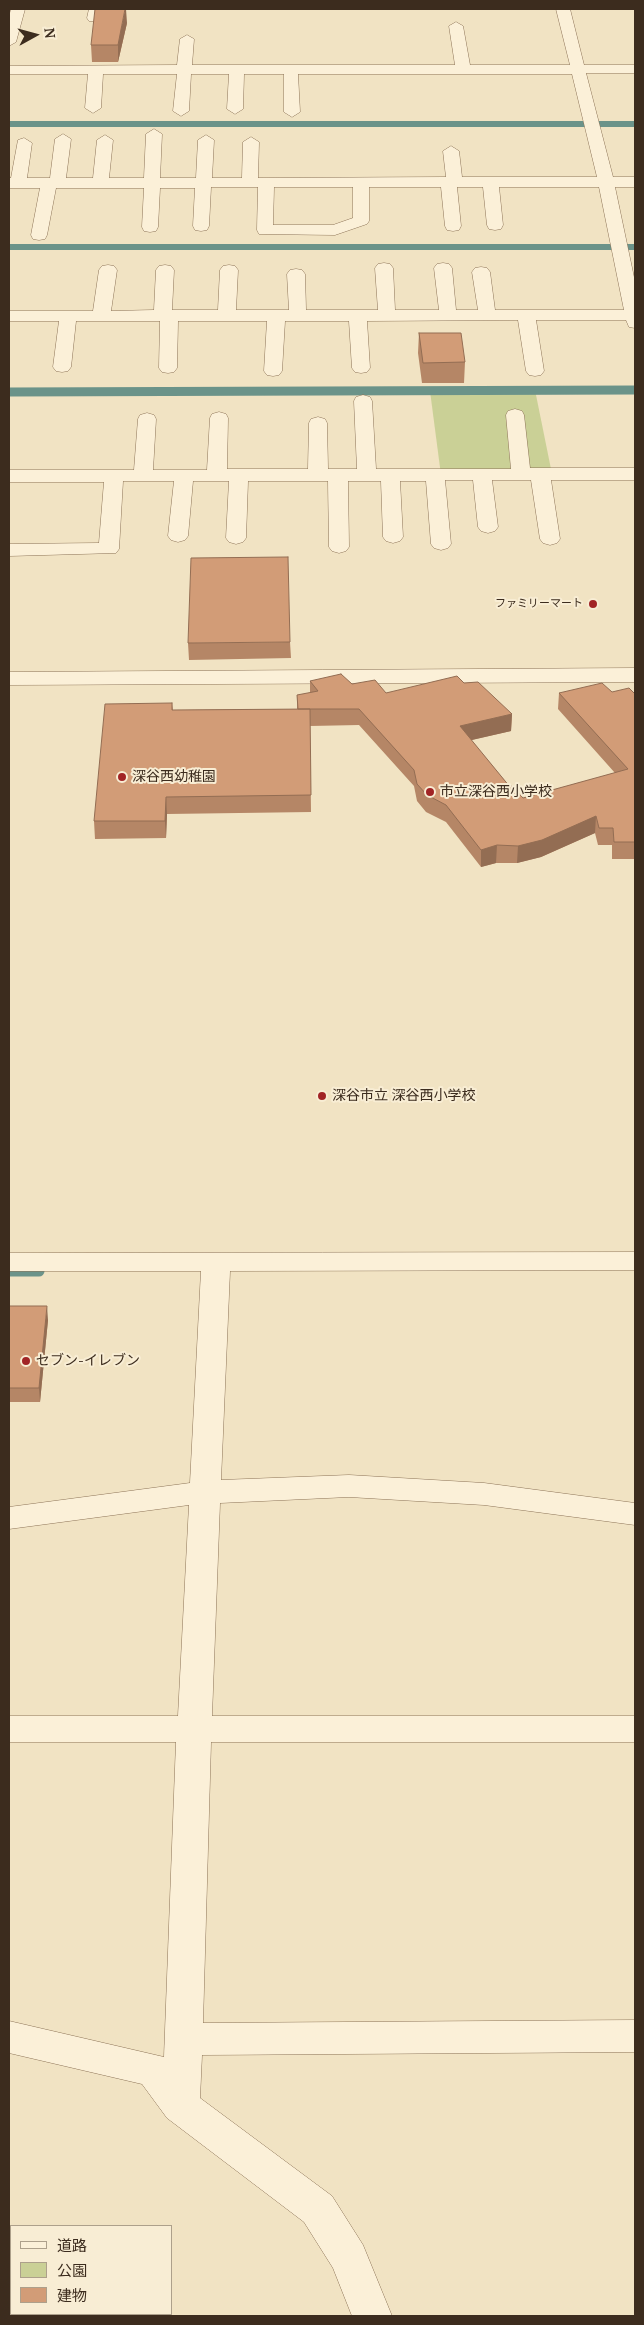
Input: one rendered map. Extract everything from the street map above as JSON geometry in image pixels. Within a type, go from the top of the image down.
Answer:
[{"type":"street","points":[[9,42],[18,9]]},
{"type":"street","points":[[9,316],[526,315],[635,317],[606,182],[563,9]]},
{"type":"street","points":[[456,26],[463,70]]},
{"type":"street","points":[[181,111],[187,39]]},
{"type":"street","points":[[9,70],[635,69]]},
{"type":"street","points":[[93,108],[96,70]]},
{"type":"street","points":[[235,109],[237,70]]},
{"type":"street","points":[[291,70],[292,112]]},
{"type":"street","points":[[150,227],[154,134]]},
{"type":"street","points":[[39,236],[63,139]]},
{"type":"street","points":[[101,183],[106,140]]},
{"type":"street","points":[[201,226],[206,140]]},
{"type":"street","points":[[251,142],[265,230],[335,230],[361,221],[361,182]]},
{"type":"street","points":[[24,143],[13,183],[635,182]]},
{"type":"street","points":[[451,151],[453,226]]},
{"type":"street","points":[[490,182],[495,225]]},
{"type":"street","points":[[384,268],[387,316]]},
{"type":"street","points":[[443,268],[448,315]]},
{"type":"street","points":[[102,316],[108,270]]},
{"type":"street","points":[[165,270],[168,368]]},
{"type":"street","points":[[227,316],[229,270]]},
{"type":"street","points":[[481,272],[487,315]]},
{"type":"street","points":[[296,274],[298,316]]},
{"type":"street","points":[[526,315],[535,371]]},
{"type":"street","points":[[62,367],[68,316]]},
{"type":"street","points":[[273,371],[276,316]]},
{"type":"street","points":[[358,316],[361,368]]},
{"type":"street","points":[[363,401],[367,475]]},
{"type":"street","points":[[515,415],[550,539]]},
{"type":"street","points":[[217,476],[219,418]]},
{"type":"street","points":[[143,476],[147,419]]},
{"type":"street","points":[[318,423],[339,547]]},
{"type":"street","points":[[482,474],[488,527]]},
{"type":"street","points":[[9,476],[635,474]]},
{"type":"street","points":[[236,538],[239,475]]},
{"type":"street","points":[[390,475],[394,537]]},
{"type":"street","points":[[435,475],[441,544]]},
{"type":"street","points":[[9,550],[109,549],[114,476]]},
{"type":"street","points":[[178,536],[184,476]]},
{"type":"street","points":[[9,679],[635,676]]},
{"type":"street","points":[[9,1262],[635,1261]]},
{"type":"street","points":[[181,2106],[194,1729],[216,1262]]},
{"type":"street","points":[[9,1518],[205,1492],[349,1486],[484,1494],[635,1514]]},
{"type":"street","points":[[9,1729],[635,1729]]},
{"type":"street","points":[[182,2039],[635,2036]]},
{"type":"street","points":[[9,2037],[154,2070],[181,2106],[318,2209],[349,2258],[372,2316]]},
{"type":"green space","points":[[535,390],[552,474],[441,475],[430,391]]},
{"type":"building","points":[[95,9],[125,9],[118,45],[91,45]]},
{"type":"building","points":[[419,333],[461,333],[465,362],[423,363]]},
{"type":"building","points":[[288,557],[290,642],[188,643],[191,558]]},
{"type":"building","points":[[341,674],[352,684],[375,680],[386,693],[457,676],[464,683],[478,682],[512,714],[460,726],[510,787],[512,786],[523,798],[628,769],[559,693],[602,683],[612,692],[629,688],[635,694],[635,842],[614,842],[613,828],[599,828],[596,816],[542,840],[518,846],[497,845],[481,850],[446,805],[427,795],[417,784],[414,770],[359,709],[298,709],[297,695],[318,691],[310,681]]},
{"type":"building","points":[[172,703],[172,710],[310,709],[311,795],[166,797],[165,821],[94,821],[105,704]]},
{"type":"building","name":"セブン-イレブン","points":[[9,1306],[47,1306],[39,1388],[9,1388]]},
{"type":"waterway","points":[[9,124],[635,124]]},
{"type":"waterway","points":[[9,247],[635,247]]},
{"type":"waterway","points":[[9,392],[635,390]]},
{"type":"waterway","points":[[9,1271],[39,1271]]},
{"type":"place","name":"ファミリーマート","points":[[593,604]]},
{"type":"place","name":"深谷西幼稚園","points":[[122,777]]},
{"type":"place","name":"市立深谷西小学校","points":[[430,792]]},
{"type":"place","name":"深谷市立 深谷西小学校","points":[[322,1096]]},
{"type":"place","name":"セブン-イレブン","points":[[26,1361]]}]
